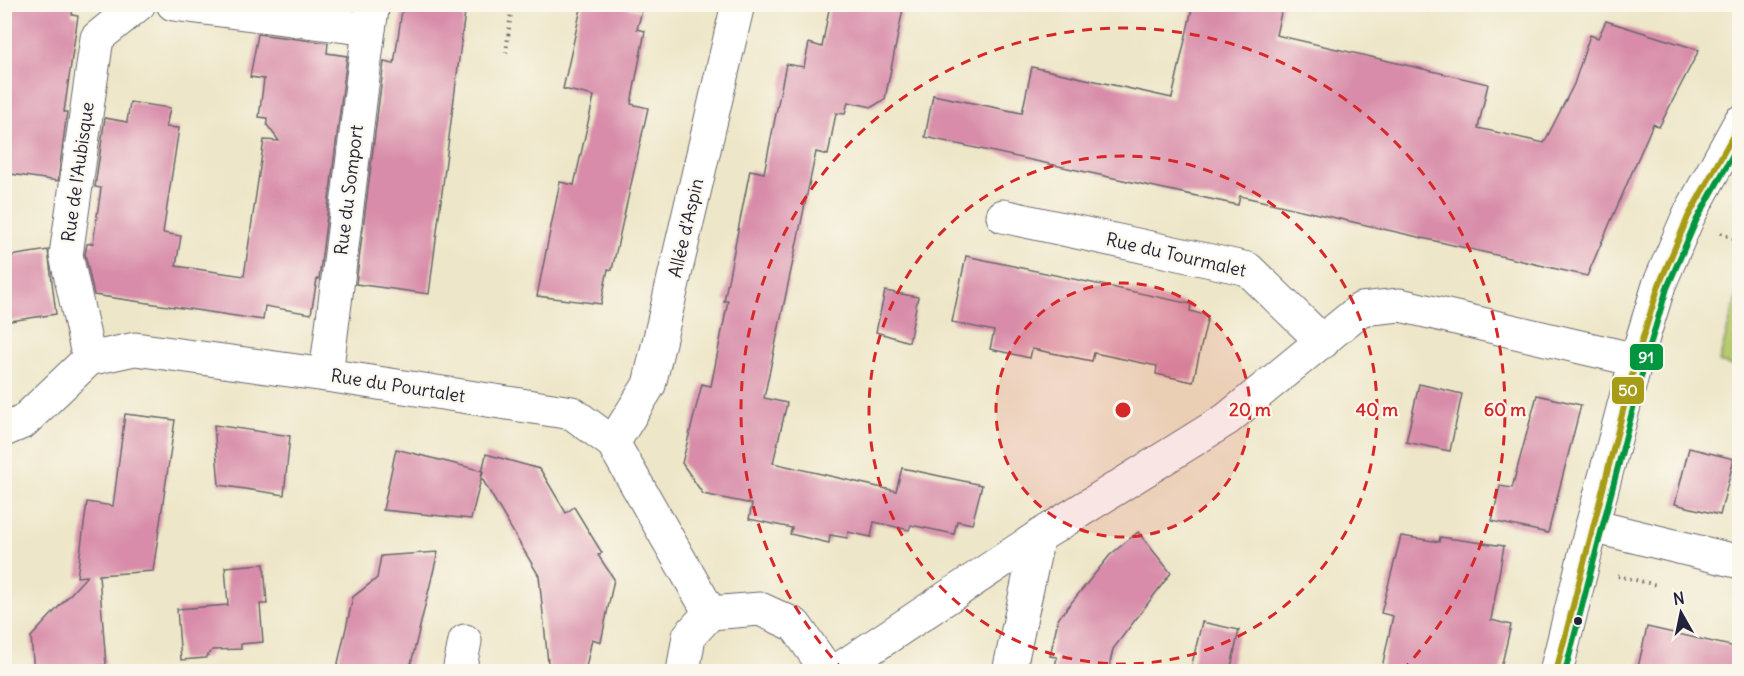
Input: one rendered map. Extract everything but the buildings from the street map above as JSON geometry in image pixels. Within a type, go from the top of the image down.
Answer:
[{"type":"street","name":"Rue de l'Aubisque","points":[[89,359],[66,255],[97,38],[139,4]]},
{"type":"street","points":[[173,4],[371,17]]},
{"type":"street","name":"Allée d'Aspin","points":[[613,443],[650,386],[738,4]]},
{"type":"street","name":"Rue du Somport","points":[[326,375],[371,17]]},
{"type":"street","points":[[1556,672],[1636,360],[1659,285],[1688,217],[1740,122]]},
{"type":"street","name":"Rue du Tourmalet","points":[[1003,216],[1248,269],[1323,342]]},
{"type":"street","points":[[835,672],[1038,537],[1227,419],[1361,309],[1400,304],[1636,360]]},
{"type":"street","name":"Rue du Pourtalet","points":[[89,359],[135,349],[326,375],[572,413],[613,443],[710,613]]},
{"type":"street","points":[[4,430],[23,422],[89,359]]},
{"type":"street","points":[[1592,526],[1740,562]]},
{"type":"street","points":[[1010,672],[1038,537]]},
{"type":"street","points":[[683,672],[689,636],[710,613],[760,609],[795,624],[828,672]]},
{"type":"path","points":[[506,53],[513,4]]},
{"type":"green space","points":[[1739,286],[1739,368],[1719,362]]},
{"type":"transit line","name":"50","points":[[1556,672],[1636,360],[1659,285],[1688,217],[1740,123]]},
{"type":"transit line","name":"91","points":[[1565,672],[1645,362],[1667,288],[1696,221],[1740,142]]}]
